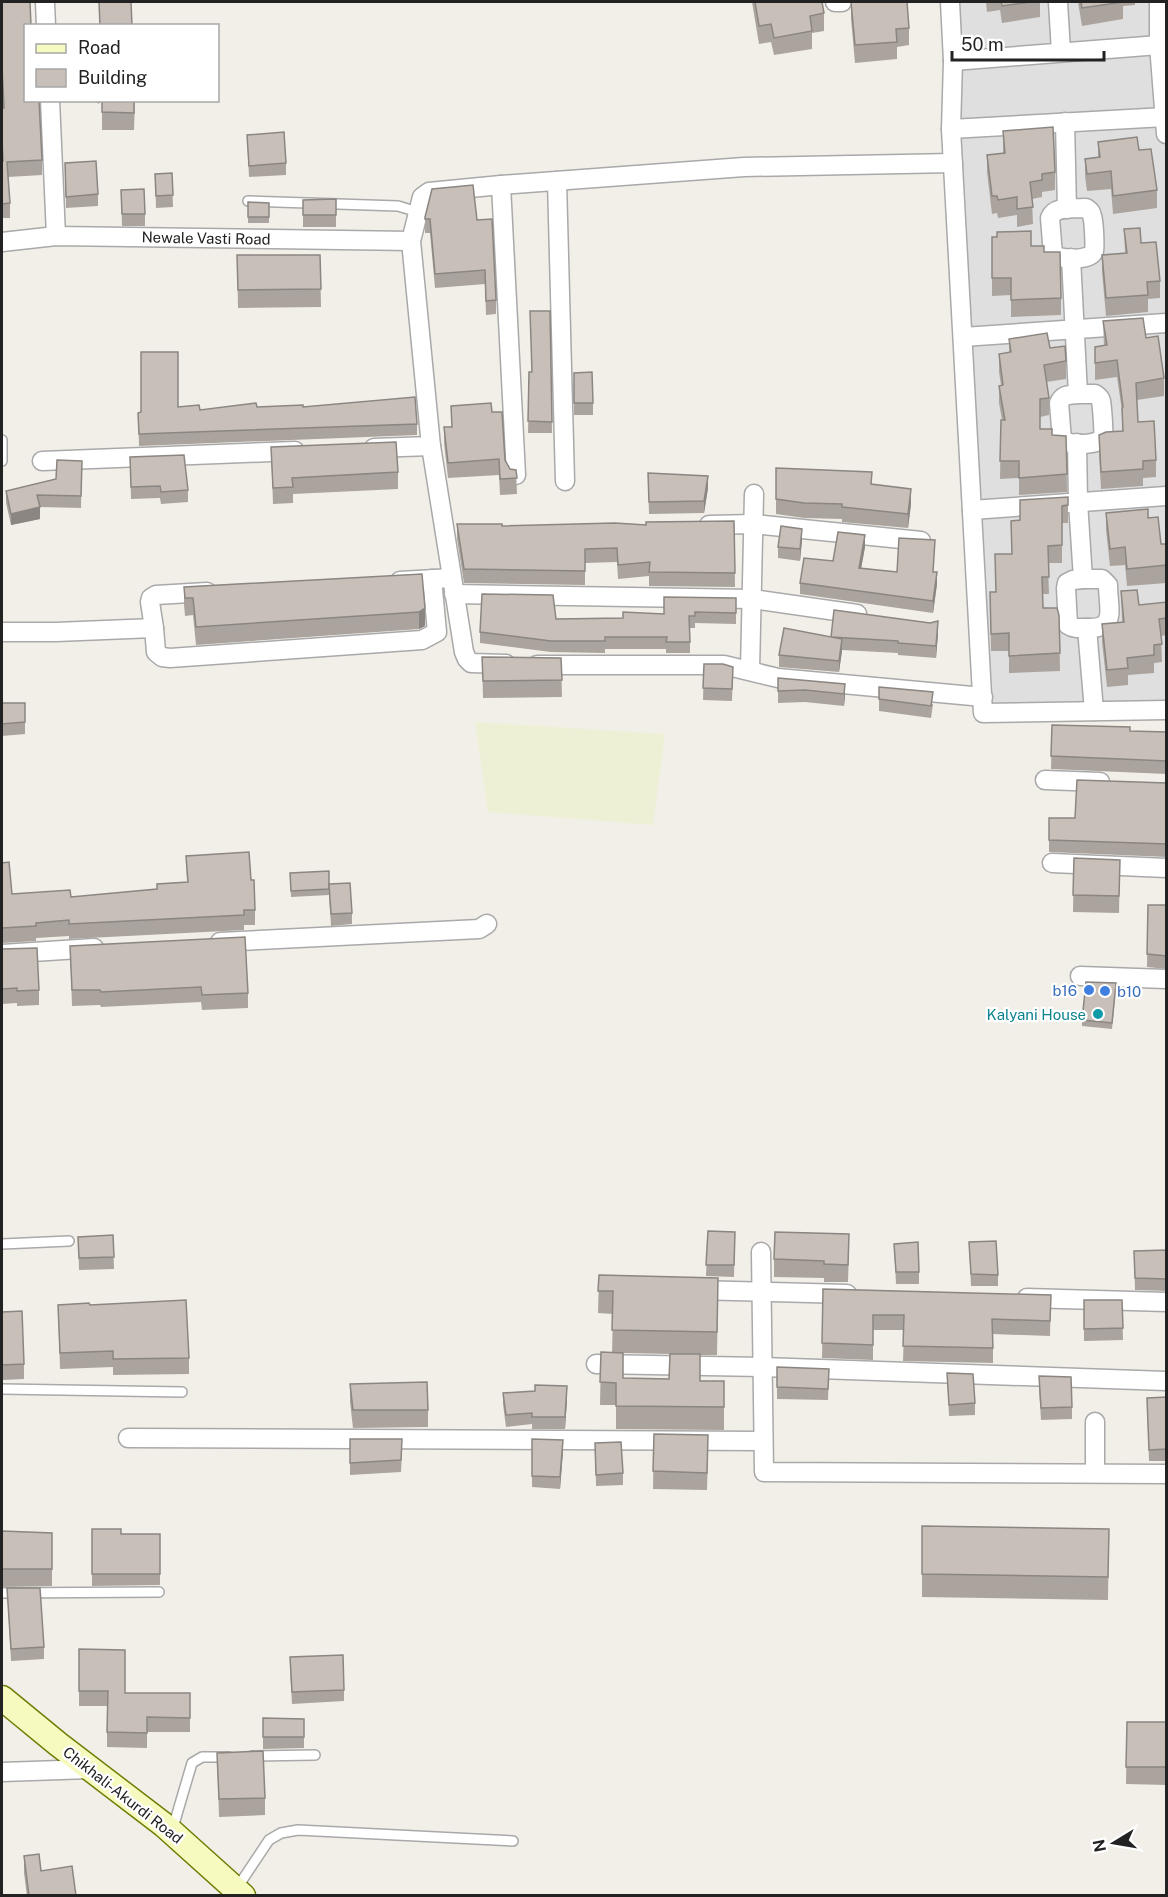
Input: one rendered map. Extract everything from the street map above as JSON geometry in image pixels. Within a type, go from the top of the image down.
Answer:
[{"type":"main road","name":"Chikhali-Akurdi Road","points":[[2,1698],[172,1833],[239,1892]]},
{"type":"street","points":[[45,2],[46,24]]},
{"type":"street","points":[[836,2],[842,2]]},
{"type":"street","points":[[950,2],[953,61],[951,129],[983,713],[1167,710]]},
{"type":"street","points":[[1058,2],[1060,52]]},
{"type":"street","points":[[951,129],[1065,122],[1166,125],[1165,82],[1158,45],[1159,2]]},
{"type":"street","points":[[953,61],[1158,45]]},
{"type":"street","points":[[50,102],[56,236]]},
{"type":"street","points":[[1065,122],[1067,209]]},
{"type":"street","points":[[953,163],[744,167],[429,192],[422,197],[411,241],[431,446],[464,652],[471,663],[724,665],[778,678],[983,697]]},
{"type":"street","points":[[557,181],[565,481]]},
{"type":"street","points":[[501,185],[516,475]]},
{"type":"street","points":[[1086,208],[1092,215],[1094,251],[1090,256],[1058,258],[1053,255],[1050,218],[1057,209],[1067,209],[1086,208]]},
{"type":"street","name":"Newale Vasti Road","points":[[2,242],[56,236],[411,241]]},
{"type":"street","points":[[1071,258],[1078,394]]},
{"type":"street","points":[[963,337],[1167,323]]},
{"type":"street","points":[[1078,394],[1095,394],[1101,400],[1103,436],[1099,441],[1091,444],[1067,443],[1062,440],[1059,403],[1066,395],[1078,394]]},
{"type":"street","points":[[1077,444],[1083,579]]},
{"type":"street","points":[[360,449],[431,446]]},
{"type":"street","points":[[42,461],[313,451]]},
{"type":"street","points":[[750,670],[754,494]]},
{"type":"street","points":[[972,510],[1167,496]]},
{"type":"street","points":[[694,525],[753,524],[930,542]]},
{"type":"street","points":[[444,527],[467,527]]},
{"type":"street","points":[[384,582],[432,579],[453,586],[752,599],[876,616]]},
{"type":"street","points":[[228,591],[156,595],[151,598],[156,652],[162,657],[170,658],[422,640],[437,632],[432,579]]},
{"type":"street","points":[[1083,579],[1102,579],[1108,585],[1109,621],[1098,629],[1073,628],[1066,621],[1067,583],[1083,579]]},
{"type":"street","points":[[2,632],[154,628]]},
{"type":"street","points":[[1087,628],[1094,711]]},
{"type":"street","points":[[1045,780],[1122,783]]},
{"type":"street","points":[[1052,863],[1167,868]]},
{"type":"street","points":[[206,942],[479,929],[487,924]]},
{"type":"street","points":[[2,954],[111,947]]},
{"type":"street","points":[[1080,976],[1167,979]]},
{"type":"street","points":[[761,1252],[764,1472],[1167,1474]]},
{"type":"street","points":[[681,1290],[868,1294]]},
{"type":"street","points":[[1011,1298],[1167,1302]]},
{"type":"street","points":[[596,1364],[762,1367],[1167,1381]]},
{"type":"street","points":[[1095,1422],[1095,1473]]},
{"type":"street","points":[[128,1438],[763,1441]]},
{"type":"street","points":[[2,1772],[90,1769]]},
{"type":"lane","points":[[248,201],[398,206],[418,212]]},
{"type":"lane","points":[[2,440],[2,460]]},
{"type":"lane","points":[[2,1244],[69,1241]]},
{"type":"lane","points":[[2,1389],[182,1392]]},
{"type":"lane","points":[[2,1593],[159,1592]]},
{"type":"lane","points":[[172,1833],[192,1762],[202,1757],[315,1755]]},
{"type":"lane","points":[[239,1892],[269,1840],[280,1833],[298,1830],[513,1841]]},
{"type":"shaded area","points":[[951,2],[1166,2],[1166,706],[983,713]]},
{"type":"green space","points":[[475,722],[665,734],[653,825],[488,812]]},
{"type":"building","points":[[2,2],[30,2],[31,24],[24,24],[24,102],[39,102],[42,160],[7,162],[10,203],[2,204],[2,108],[4,108]]},
{"type":"building","points":[[99,2],[131,2],[132,24],[100,24]]},
{"type":"building","points":[[755,2],[822,2],[824,13],[810,16],[812,31],[774,38],[771,24],[759,26]]},
{"type":"building","points":[[851,2],[907,2],[909,28],[896,29],[897,42],[855,45]]},
{"type":"building","points":[[1001,2],[1030,2],[1002,6]]},
{"type":"building","points":[[1081,2],[1123,2],[1082,8]]},
{"type":"building","points":[[102,102],[134,102],[134,113],[102,112]]},
{"type":"building","points":[[1053,127],[1055,172],[1042,174],[1042,180],[1030,182],[1033,207],[1017,209],[1017,197],[998,200],[997,196],[992,196],[987,155],[1005,153],[1003,131]]},
{"type":"building","points":[[284,132],[286,163],[249,166],[247,135]]},
{"type":"building","points":[[1137,137],[1139,150],[1151,149],[1157,190],[1113,196],[1111,171],[1087,174],[1085,159],[1100,157],[1098,142]]},
{"type":"building","points":[[96,161],[98,194],[66,197],[65,163]]},
{"type":"building","points":[[172,173],[173,195],[156,196],[155,174]]},
{"type":"building","points":[[473,185],[477,220],[492,219],[496,300],[486,301],[485,270],[435,274],[430,219],[425,219],[432,189]]},
{"type":"building","points":[[144,189],[145,214],[122,214],[121,190]]},
{"type":"building","points":[[336,199],[336,215],[303,215],[303,200]]},
{"type":"building","points":[[248,202],[269,203],[269,217],[248,217]]},
{"type":"building","points":[[1140,228],[1141,243],[1156,242],[1160,281],[1147,282],[1148,295],[1106,298],[1102,255],[1127,253],[1124,229]]},
{"type":"building","points":[[1031,231],[1031,246],[1044,246],[1044,252],[1060,252],[1061,298],[1011,300],[1011,278],[992,278],[992,237],[997,237],[997,232]]},
{"type":"building","points":[[237,255],[320,255],[321,289],[238,290]]},
{"type":"building","points":[[530,311],[550,311],[552,422],[528,421],[529,372],[532,372]]},
{"type":"building","points":[[1143,318],[1146,338],[1158,336],[1164,378],[1136,383],[1138,422],[1154,421],[1156,460],[1143,461],[1143,469],[1101,472],[1099,435],[1106,432],[1123,431],[1123,407],[1117,360],[1095,363],[1095,347],[1107,345],[1103,321]]},
{"type":"building","points":[[1047,333],[1050,348],[1065,346],[1066,361],[1044,365],[1049,398],[1040,399],[1040,429],[1052,429],[1052,435],[1066,436],[1067,474],[1019,478],[1019,461],[1000,461],[1001,420],[1005,420],[999,386],[1003,385],[999,354],[1011,352],[1009,339]]},
{"type":"building","points":[[141,352],[178,352],[178,407],[199,405],[200,410],[256,403],[257,407],[303,405],[303,407],[415,397],[417,424],[139,434]]},
{"type":"building","points":[[592,372],[593,403],[574,403],[574,373]]},
{"type":"building","points":[[491,403],[492,412],[502,412],[505,460],[510,469],[516,470],[517,478],[500,479],[499,459],[448,463],[444,427],[452,427],[451,406]]},
{"type":"building","points":[[396,442],[398,472],[292,478],[293,487],[273,488],[271,447]]},
{"type":"building","points":[[184,455],[188,490],[161,492],[160,486],[131,487],[130,457]]},
{"type":"building","points":[[57,460],[82,461],[81,496],[37,495],[40,507],[11,514],[6,491],[56,479]]},
{"type":"building","points":[[776,468],[872,472],[871,484],[911,489],[908,514],[842,507],[842,504],[804,503],[776,499]]},
{"type":"building","points":[[648,473],[708,476],[704,501],[649,502]]},
{"type":"building","points":[[1068,497],[1068,505],[1062,506],[1062,545],[1048,546],[1049,577],[1042,577],[1043,608],[1057,608],[1059,615],[1060,653],[1009,656],[1009,633],[991,634],[990,592],[996,592],[995,554],[1012,554],[1011,521],[1020,520],[1020,500]]},
{"type":"building","points":[[1148,509],[1148,518],[1158,517],[1161,544],[1167,544],[1167,565],[1127,569],[1125,547],[1110,549],[1106,513]]},
{"type":"building","points":[[734,521],[735,573],[649,572],[650,562],[618,565],[617,548],[585,549],[585,571],[464,569],[457,524],[502,524],[502,526],[615,523],[646,525],[646,522]]},
{"type":"building","points":[[781,526],[802,529],[800,549],[778,547]]},
{"type":"building","points":[[838,532],[865,535],[859,568],[897,572],[899,538],[935,540],[933,572],[937,572],[933,601],[800,583],[804,558],[833,561]]},
{"type":"building","points":[[422,574],[425,608],[419,612],[196,627],[193,598],[185,598],[184,587]]},
{"type":"building","points":[[1137,590],[1139,605],[1167,602],[1167,618],[1159,619],[1162,644],[1154,645],[1154,655],[1127,658],[1128,668],[1107,670],[1102,624],[1124,622],[1121,591]]},
{"type":"building","points":[[482,594],[553,595],[556,619],[623,618],[623,612],[664,614],[664,597],[736,598],[736,613],[695,612],[695,616],[689,616],[690,642],[666,642],[667,637],[605,637],[605,641],[551,641],[480,632]]},
{"type":"building","points":[[834,610],[930,623],[938,621],[936,646],[831,637]]},
{"type":"building","points":[[784,628],[842,639],[839,661],[779,655]]},
{"type":"building","points":[[482,657],[561,658],[562,680],[483,681]]},
{"type":"building","points":[[704,664],[723,664],[733,667],[732,689],[703,688]]},
{"type":"building","points":[[778,678],[845,684],[844,694],[805,690],[778,691]]},
{"type":"building","points":[[879,687],[933,692],[931,706],[879,699]]},
{"type":"building","points":[[2,703],[25,703],[25,722],[2,724]]},
{"type":"building","points":[[1052,725],[1130,727],[1130,731],[1167,732],[1167,761],[1051,756]]},
{"type":"building","points":[[1077,780],[1167,783],[1167,844],[1049,840],[1049,818],[1075,818]]},
{"type":"building","points":[[249,852],[251,880],[254,880],[255,910],[244,910],[244,915],[69,924],[69,920],[36,923],[36,926],[2,928],[2,863],[9,862],[12,894],[70,890],[71,897],[157,889],[157,884],[188,882],[186,856]]},
{"type":"building","points":[[1074,858],[1120,860],[1119,896],[1073,895]]},
{"type":"building","points":[[329,871],[329,889],[291,891],[290,873]]},
{"type":"building","points":[[350,883],[352,913],[331,914],[329,884]]},
{"type":"building","points":[[1148,905],[1167,905],[1167,956],[1147,954]]},
{"type":"building","points":[[245,937],[248,993],[202,995],[201,987],[101,992],[100,990],[72,990],[70,946]]},
{"type":"building","points":[[37,948],[39,990],[2,989],[2,949]]},
{"type":"building","name":"Kalyani House","points":[[1086,982],[1116,983],[1112,1023],[1082,1020]]},
{"type":"building","points":[[708,1231],[735,1232],[734,1265],[706,1265]]},
{"type":"building","points":[[775,1232],[849,1234],[848,1265],[824,1264],[824,1261],[774,1259]]},
{"type":"building","points":[[113,1235],[114,1257],[79,1258],[78,1237]]},
{"type":"building","points":[[996,1241],[998,1275],[971,1274],[969,1242]]},
{"type":"building","points":[[918,1242],[919,1272],[896,1272],[894,1244]]},
{"type":"building","points":[[1167,1250],[1167,1279],[1135,1278],[1134,1251]]},
{"type":"building","points":[[599,1275],[718,1278],[717,1332],[612,1330],[613,1291],[598,1291]]},
{"type":"building","points":[[823,1289],[1051,1295],[1050,1321],[992,1319],[993,1348],[903,1346],[904,1315],[873,1315],[873,1345],[822,1343]]},
{"type":"building","points":[[186,1300],[189,1358],[113,1359],[113,1351],[60,1353],[58,1305]]},
{"type":"building","points":[[1084,1300],[1122,1300],[1123,1328],[1084,1329]]},
{"type":"building","points":[[22,1311],[24,1364],[2,1365],[2,1312]]},
{"type":"building","points":[[601,1352],[623,1353],[623,1378],[669,1379],[670,1354],[700,1354],[700,1381],[724,1381],[724,1407],[616,1406],[616,1383],[600,1382]]},
{"type":"building","points":[[777,1367],[829,1369],[828,1389],[777,1387]]},
{"type":"building","points":[[947,1373],[973,1374],[975,1403],[949,1405]]},
{"type":"building","points":[[1039,1376],[1071,1377],[1072,1407],[1041,1408]]},
{"type":"building","points":[[427,1382],[428,1410],[353,1410],[350,1384]]},
{"type":"building","points":[[535,1385],[567,1386],[565,1417],[532,1417],[532,1413],[506,1415],[503,1393],[535,1391]]},
{"type":"building","points":[[1167,1397],[1167,1449],[1149,1450],[1147,1398]]},
{"type":"building","points":[[654,1434],[708,1435],[707,1473],[653,1471]]},
{"type":"building","points":[[350,1439],[402,1439],[401,1460],[350,1463]]},
{"type":"building","points":[[532,1439],[563,1440],[560,1477],[532,1476]]},
{"type":"building","points":[[621,1442],[623,1473],[596,1475],[595,1443]]},
{"type":"building","points":[[922,1526],[1109,1529],[1108,1577],[922,1574]]},
{"type":"building","points":[[92,1529],[121,1529],[121,1534],[160,1534],[160,1574],[92,1574]]},
{"type":"building","points":[[2,1531],[52,1533],[52,1569],[2,1569]]},
{"type":"building","points":[[7,1588],[40,1588],[44,1647],[11,1649]]},
{"type":"building","points":[[79,1649],[125,1650],[125,1693],[190,1693],[190,1718],[147,1717],[147,1733],[107,1732],[108,1691],[79,1691]]},
{"type":"building","points":[[343,1655],[344,1690],[292,1692],[290,1657]]},
{"type":"building","points":[[263,1718],[304,1719],[304,1737],[263,1737]]},
{"type":"building","points":[[1127,1722],[1167,1722],[1167,1767],[1126,1767]]},
{"type":"building","points":[[263,1751],[265,1798],[219,1799],[217,1753]]},
{"type":"building","points":[[39,1854],[41,1871],[72,1866],[76,1896],[29,1896],[24,1856]]},
{"type":"place","name":"b16","points":[[1089,990]]},
{"type":"place","name":"b10","points":[[1105,991]]},
{"type":"place","name":"Kalyani House","points":[[1098,1014]]}]
